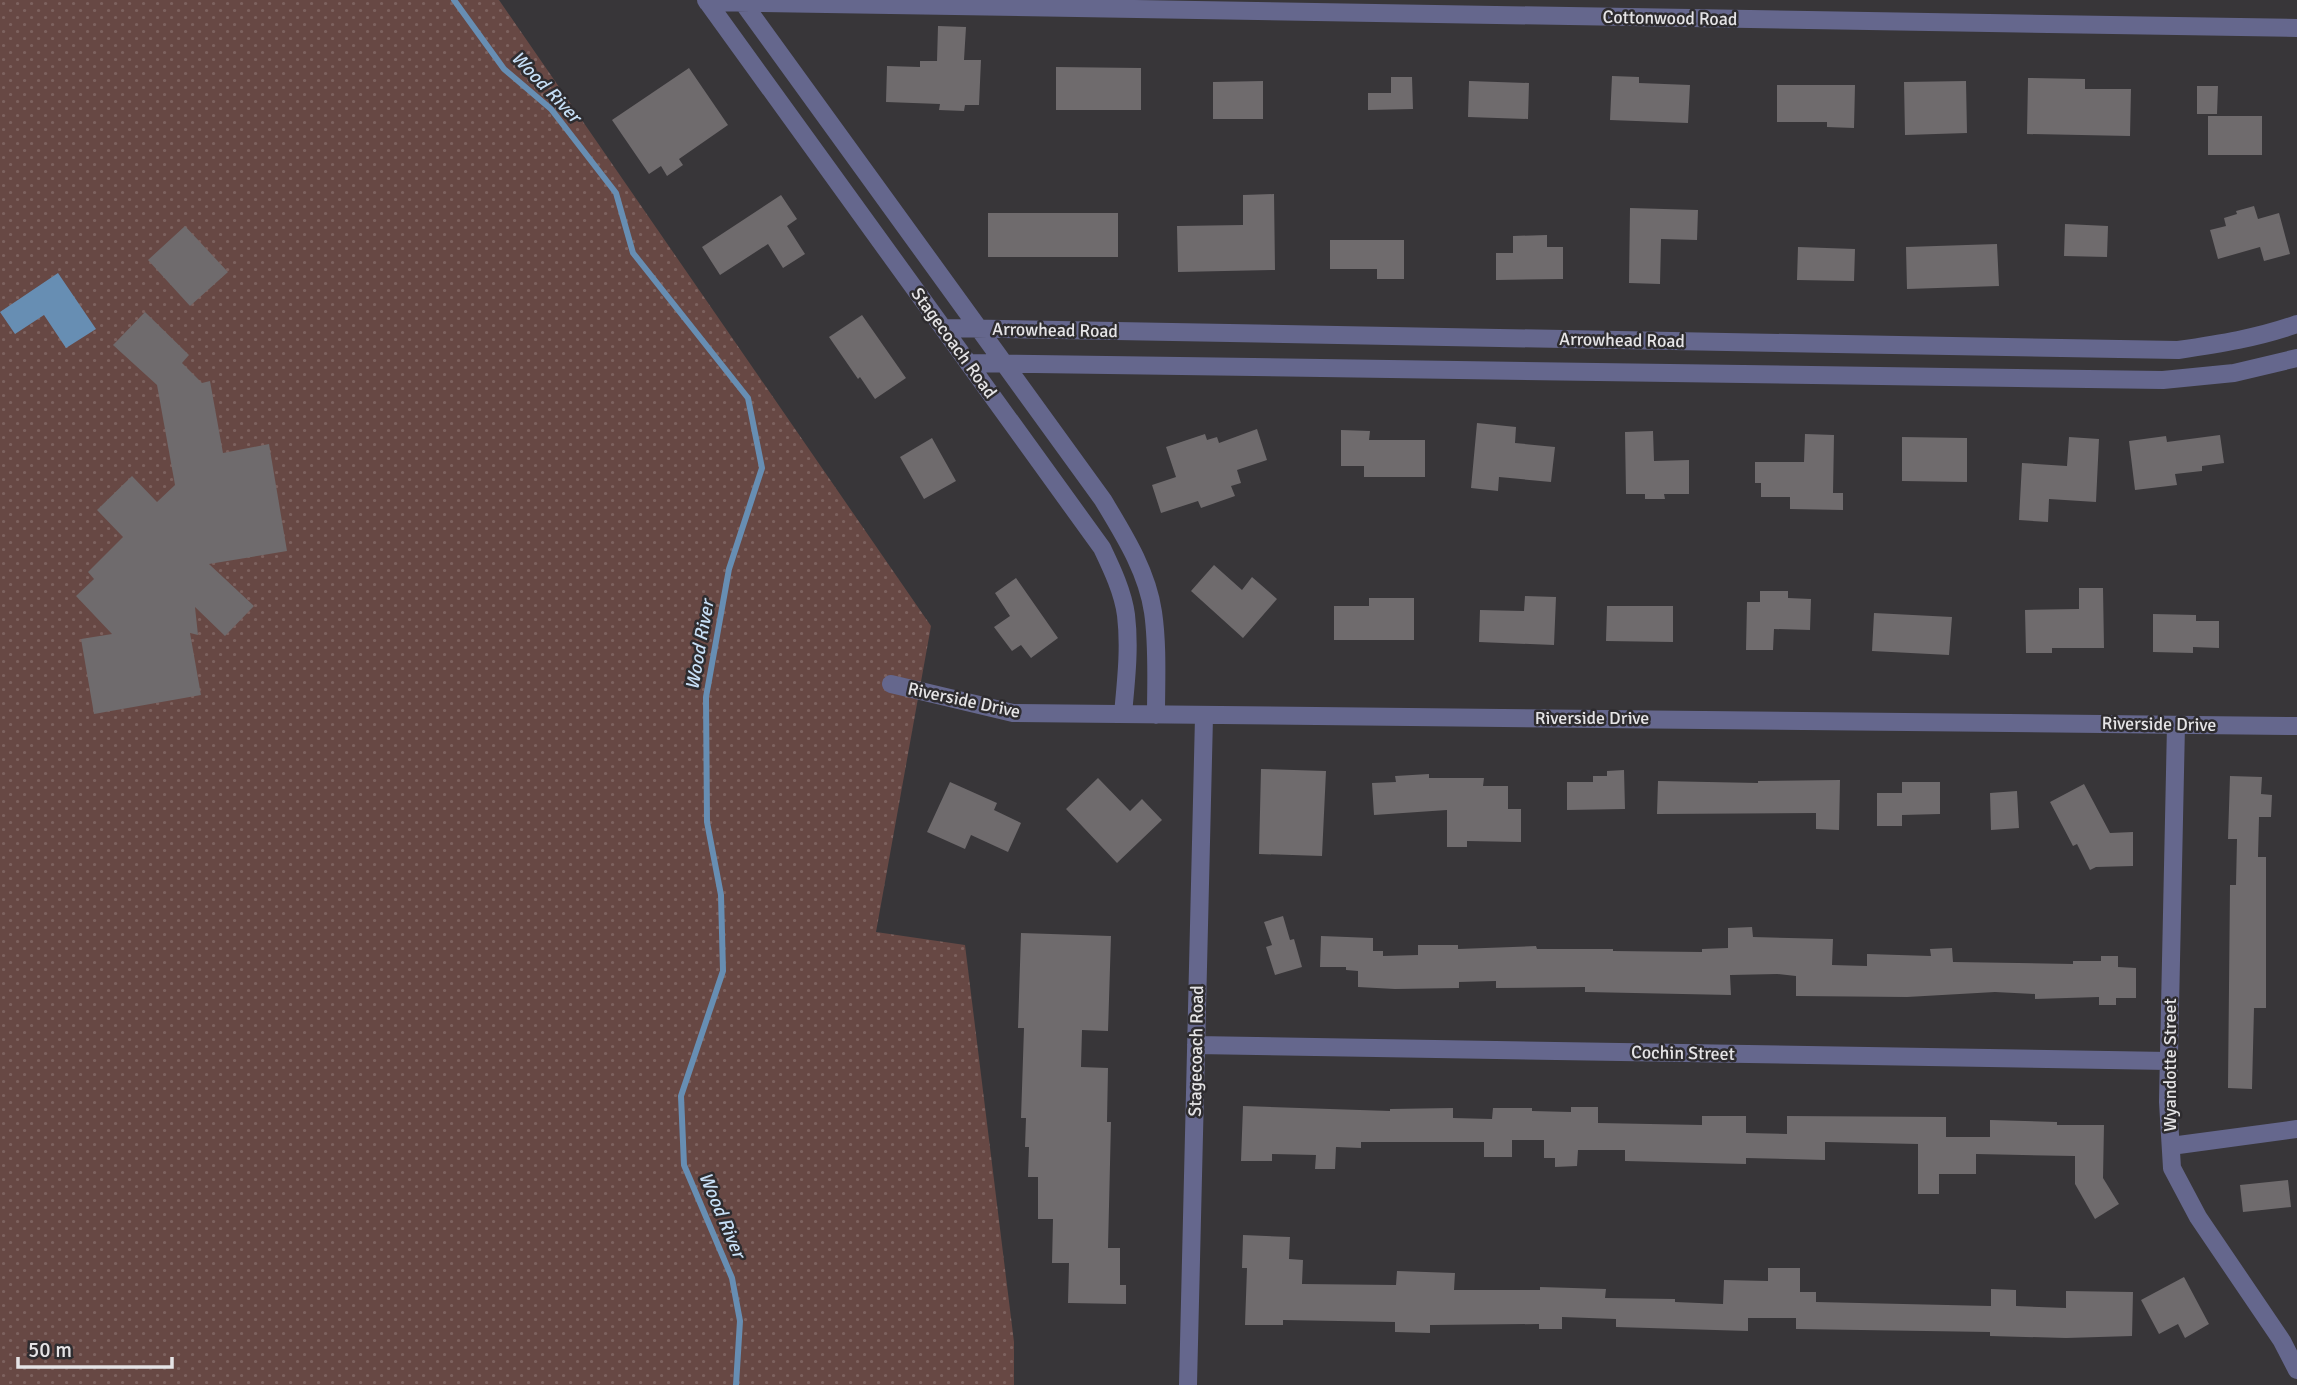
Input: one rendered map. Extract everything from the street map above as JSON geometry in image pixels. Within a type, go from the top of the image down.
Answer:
[{"type":"street","name":"Cottonwood Road","points":[[706,1],[2297,28]]},
{"type":"street","name":"Stagecoach Road","points":[[706,1],[1102,548],[1117,582],[1126,614],[1128,661],[1123,714]]},
{"type":"street","name":"Stagecoach Road","points":[[742,1],[1103,500],[1125,536],[1143,574],[1153,612],[1157,715]]},
{"type":"street","name":"Arrowhead Road","points":[[943,328],[2178,350],[2272,333],[2297,324]]},
{"type":"street","name":"Arrowhead Road","points":[[968,363],[2163,380],[2234,373],[2297,358]]},
{"type":"street","name":"Riverside Drive","points":[[891,684],[1013,713],[2297,726]]},
{"type":"street","name":"Stagecoach Road","points":[[1188,1385],[1204,717]]},
{"type":"street","name":"Wyandotte Street","points":[[2176,725],[2168,1101],[2172,1168],[2198,1217],[2282,1340],[2297,1370]]},
{"type":"street","name":"Cochin Street","points":[[1196,1045],[2169,1062]]},
{"type":"street","points":[[2171,1146],[2297,1129]]},
{"type":"shaded area","points":[[0,0],[499,0],[931,626],[876,932],[965,945],[1014,1342],[1014,1385],[0,1385]]},
{"type":"water","points":[[58,273],[96,329],[66,348],[44,315],[15,334],[0,312]]},
{"type":"building","points":[[938,26],[966,27],[964,60],[981,60],[979,105],[965,105],[964,111],[939,110],[940,104],[886,102],[887,66],[920,67],[920,61],[937,61]]},
{"type":"building","points":[[1056,67],[1141,68],[1141,110],[1056,110]]},
{"type":"building","points":[[689,68],[728,125],[679,159],[683,165],[667,176],[661,166],[649,174],[612,120]]},
{"type":"building","points":[[1612,76],[1639,77],[1639,83],[1690,85],[1688,123],[1610,120]]},
{"type":"building","points":[[1391,77],[1412,77],[1413,109],[1368,110],[1368,93],[1391,93]]},
{"type":"building","points":[[2028,78],[2085,79],[2085,89],[2131,89],[2130,136],[2027,134]]},
{"type":"building","points":[[1263,81],[1263,119],[1213,119],[1213,82]]},
{"type":"building","points":[[1469,81],[1529,83],[1528,119],[1468,117]]},
{"type":"building","points":[[1966,81],[1967,133],[1905,135],[1904,82]]},
{"type":"building","points":[[1777,85],[1855,85],[1854,128],[1827,127],[1827,122],[1777,122]]},
{"type":"building","points":[[2197,86],[2218,86],[2217,114],[2197,114]]},
{"type":"building","points":[[2208,116],[2262,116],[2262,155],[2208,155]]},
{"type":"building","points":[[1274,194],[1275,270],[1178,272],[1177,226],[1243,225],[1243,195]]},
{"type":"building","points":[[781,195],[797,219],[787,226],[805,254],[783,268],[768,244],[720,275],[702,247]]},
{"type":"building","points":[[2254,206],[2258,219],[2279,213],[2290,254],[2264,261],[2260,247],[2218,259],[2210,230],[2226,226],[2224,218],[2237,214],[2236,211]]},
{"type":"building","points":[[1630,208],[1698,210],[1697,240],[1661,239],[1660,284],[1629,283]]},
{"type":"building","points":[[988,213],[1118,213],[1118,257],[988,257]]},
{"type":"building","points":[[2065,224],[2108,226],[2107,257],[2064,256]]},
{"type":"building","points":[[185,226],[228,272],[190,306],[148,260]]},
{"type":"building","points":[[1547,235],[1547,247],[1563,247],[1563,279],[1496,280],[1496,253],[1513,253],[1513,236]]},
{"type":"building","points":[[1330,240],[1404,240],[1404,279],[1377,279],[1377,269],[1330,269]]},
{"type":"building","points":[[1997,244],[1999,286],[1907,289],[1906,247]]},
{"type":"building","points":[[1798,247],[1855,249],[1854,281],[1797,280]]},
{"type":"building","points":[[145,312],[189,355],[182,363],[202,383],[210,381],[223,453],[269,444],[287,551],[209,564],[254,606],[225,636],[195,607],[198,635],[190,633],[201,695],[94,714],[81,639],[112,634],[76,596],[94,579],[88,572],[123,537],[97,510],[132,476],[157,502],[175,485],[157,385],[113,345]]},
{"type":"building","points":[[862,315],[906,378],[875,399],[829,337]]},
{"type":"building","points":[[1477,423],[1516,427],[1515,443],[1555,447],[1551,482],[1499,477],[1498,491],[1471,488]]},
{"type":"building","points":[[1257,429],[1267,460],[1237,470],[1241,483],[1231,486],[1235,496],[1201,508],[1198,501],[1161,513],[1152,485],[1176,477],[1166,447],[1205,434],[1207,440],[1217,437],[1219,443]]},
{"type":"building","points":[[1341,430],[1370,431],[1369,440],[1425,440],[1425,477],[1364,477],[1364,466],[1341,466]]},
{"type":"building","points":[[1653,431],[1654,461],[1689,460],[1689,494],[1664,494],[1665,499],[1645,499],[1645,494],[1626,494],[1625,432]]},
{"type":"building","points":[[1805,434],[1834,435],[1833,493],[1843,493],[1843,510],[1790,509],[1790,497],[1761,497],[1761,483],[1755,483],[1755,462],[1804,462]]},
{"type":"building","points":[[2220,435],[2224,463],[2202,466],[2202,471],[2175,474],[2177,485],[2135,490],[2129,441],[2166,436],[2167,442]]},
{"type":"building","points":[[1902,437],[1967,438],[1967,482],[1902,481]]},
{"type":"building","points":[[2069,437],[2099,439],[2096,502],[2049,499],[2048,522],[2019,520],[2022,463],[2067,466]]},
{"type":"building","points":[[932,438],[956,481],[924,499],[900,457]]},
{"type":"building","points":[[1214,565],[1242,590],[1252,577],[1277,599],[1243,638],[1191,591]]},
{"type":"building","points":[[1016,578],[1058,638],[1031,658],[1021,645],[1012,651],[994,627],[1010,616],[995,593]]},
{"type":"building","points":[[2079,588],[2103,588],[2104,648],[2052,648],[2052,653],[2026,653],[2025,610],[2079,609]]},
{"type":"building","points":[[1760,591],[1788,591],[1788,598],[1811,599],[1810,630],[1774,629],[1773,650],[1746,650],[1747,602],[1760,602]]},
{"type":"building","points":[[1525,596],[1556,597],[1554,645],[1479,642],[1480,610],[1524,611]]},
{"type":"building","points":[[1369,598],[1414,598],[1414,640],[1334,640],[1334,606],[1369,606]]},
{"type":"building","points":[[1607,606],[1673,606],[1673,642],[1606,641]]},
{"type":"building","points":[[1874,613],[1952,617],[1949,655],[1872,651]]},
{"type":"building","points":[[2153,614],[2196,615],[2196,621],[2219,621],[2219,648],[2193,647],[2193,653],[2153,652]]},
{"type":"building","points":[[1261,769],[1326,771],[1322,856],[1259,854]]},
{"type":"building","points":[[1624,770],[1625,809],[1567,810],[1567,782],[1593,782],[1593,776],[1607,776],[1607,771]]},
{"type":"building","points":[[1429,774],[1429,778],[1484,778],[1483,786],[1508,786],[1508,809],[1521,809],[1521,842],[1467,841],[1467,847],[1447,847],[1447,810],[1374,815],[1372,783],[1396,782],[1395,776]]},
{"type":"building","points":[[2230,776],[2262,777],[2261,794],[2272,795],[2271,817],[2259,817],[2258,857],[2266,857],[2266,1008],[2254,1008],[2252,1089],[2228,1088],[2230,885],[2236,885],[2237,839],[2228,839]]},
{"type":"building","points":[[1098,778],[1130,811],[1142,799],[1162,820],[1117,863],[1066,809]]},
{"type":"building","points":[[1840,780],[1839,830],[1816,829],[1816,813],[1657,814],[1658,781],[1758,783]]},
{"type":"building","points":[[950,782],[997,803],[994,810],[1021,823],[1008,852],[971,835],[965,849],[927,832]]},
{"type":"building","points":[[1902,782],[1940,782],[1940,814],[1902,815],[1902,826],[1877,826],[1877,793],[1902,793]]},
{"type":"building","points":[[2084,784],[2110,833],[2133,832],[2133,866],[2096,867],[2090,870],[2077,844],[2073,846],[2050,802]]},
{"type":"building","points":[[2017,791],[2019,828],[1991,830],[1990,793]]},
{"type":"building","points":[[1283,916],[1290,940],[1294,939],[1302,967],[1275,975],[1266,947],[1272,945],[1264,922]]},
{"type":"building","points":[[1752,927],[1753,937],[1833,939],[1832,965],[1867,966],[1867,954],[1931,956],[1930,949],[1952,948],[1953,962],[2073,964],[2073,961],[2101,961],[2101,956],[2118,956],[2118,967],[2136,968],[2136,998],[2116,998],[2116,1005],[2099,1005],[2099,997],[2035,999],[2035,994],[1995,992],[1907,997],[1796,996],[1796,976],[1777,974],[1730,975],[1731,995],[1585,992],[1585,987],[1496,988],[1496,981],[1459,982],[1459,988],[1395,989],[1358,987],[1358,971],[1346,970],[1346,967],[1320,967],[1321,936],[1373,938],[1373,951],[1383,951],[1383,956],[1418,955],[1418,945],[1458,945],[1458,949],[1536,946],[1537,949],[1702,952],[1702,949],[1728,948],[1728,928]]},
{"type":"building","points":[[1021,933],[1111,936],[1108,1031],[1082,1030],[1081,1067],[1108,1068],[1107,1122],[1111,1122],[1108,1248],[1120,1248],[1120,1285],[1126,1285],[1126,1304],[1068,1303],[1069,1263],[1052,1263],[1053,1219],[1038,1219],[1038,1177],[1028,1177],[1026,1118],[1021,1118],[1024,1028],[1018,1028]]},
{"type":"building","points":[[1243,1106],[1390,1111],[1453,1108],[1453,1118],[1492,1119],[1493,1108],[1571,1112],[1571,1107],[1598,1107],[1598,1123],[1702,1125],[1702,1116],[1746,1116],[1746,1133],[1787,1134],[1787,1116],[1946,1117],[1946,1137],[1990,1137],[1990,1120],[2104,1125],[2103,1178],[2119,1204],[2095,1219],[2075,1184],[2075,1156],[1976,1154],[1976,1174],[1939,1174],[1939,1194],[1918,1194],[1918,1144],[1825,1142],[1825,1160],[1746,1158],[1746,1164],[1625,1161],[1625,1150],[1578,1150],[1577,1166],[1555,1167],[1555,1158],[1544,1158],[1544,1140],[1512,1140],[1512,1157],[1484,1157],[1484,1142],[1361,1142],[1361,1148],[1336,1147],[1335,1169],[1315,1169],[1316,1155],[1272,1154],[1272,1161],[1241,1161]]},
{"type":"building","points":[[2288,1180],[2291,1207],[2243,1212],[2240,1185]]},
{"type":"building","points":[[1243,1235],[1290,1237],[1289,1259],[1303,1260],[1302,1284],[1396,1285],[1397,1271],[1455,1273],[1454,1290],[1540,1290],[1540,1287],[1606,1289],[1605,1298],[1675,1299],[1675,1302],[1723,1304],[1724,1280],[1768,1281],[1768,1268],[1800,1268],[1800,1292],[1816,1292],[1816,1302],[1991,1306],[1991,1289],[2016,1290],[2016,1306],[2066,1308],[2066,1291],[2133,1292],[2132,1336],[2066,1338],[1990,1336],[1990,1332],[1796,1329],[1796,1318],[1748,1318],[1748,1331],[1616,1327],[1616,1319],[1562,1317],[1562,1329],[1539,1329],[1539,1324],[1430,1325],[1430,1333],[1395,1332],[1395,1322],[1283,1320],[1283,1325],[1245,1325],[1247,1268],[1242,1268]]},
{"type":"building","points":[[2184,1277],[2209,1324],[2185,1338],[2178,1324],[2159,1334],[2141,1300]]},
{"type":"waterway","name":"Wood River","points":[[454,0],[504,69],[551,109],[616,193],[633,253],[748,398],[762,468],[729,569],[706,697],[707,822],[721,895],[723,971],[681,1096],[684,1165],[732,1278],[740,1321],[736,1385]]}]
